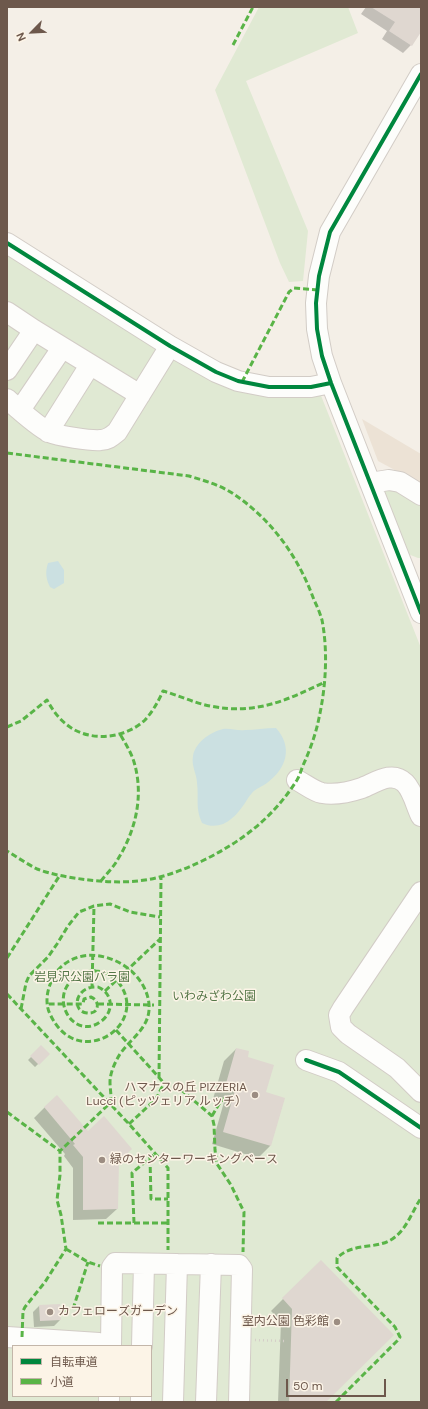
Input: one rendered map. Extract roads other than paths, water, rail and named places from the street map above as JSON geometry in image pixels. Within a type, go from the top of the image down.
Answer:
[{"type":"street","points":[[421,74],[330,232],[319,276],[316,309],[317,329],[322,356],[331,383],[370,483],[412,568],[421,613]]},
{"type":"street","points":[[7,243],[170,346],[216,372],[238,381],[269,387],[311,387],[331,383]]},
{"type":"street","points":[[7,313],[140,395]]},
{"type":"street","points":[[7,370],[34,330]]},
{"type":"street","points":[[62,348],[13,404],[48,432],[87,440],[102,440],[110,438],[117,432],[170,346]]},
{"type":"street","points":[[48,432],[90,365]]},
{"type":"street","points":[[370,483],[389,480],[400,482],[421,495]]},
{"type":"street","points":[[297,780],[320,792],[329,793],[361,788],[384,778],[399,778],[408,787],[421,816]]},
{"type":"street","points":[[418,1083],[348,1034],[341,1026],[339,1015],[421,892]]},
{"type":"street","points":[[306,1060],[339,1072],[421,1128]]},
{"type":"street","points":[[7,1337],[105,1344],[112,1267],[115,1263],[239,1265],[242,1269],[239,1402]]},
{"type":"street","points":[[142,1345],[144,1264]]},
{"type":"street","points":[[173,1402],[177,1264]]},
{"type":"street","points":[[206,1402],[211,1264]]},
{"type":"place","name":"ハマナスの丘 PIZZERIA Lucci (ピッツェリア ルッチ）","points":[[255,1095]]},
{"type":"place","name":"緑のセンターワーキングベース","points":[[102,1160]]},
{"type":"place","name":"カフェローズガーデン","points":[[50,1312]]},
{"type":"place","name":"室内公園 色彩館","points":[[337,1322]]},
{"type":"park label","name":"岩見沢公園バラ園","points":[[82,978]]},
{"type":"park label","name":"いわみざわ公園","points":[[214,997]]}]
